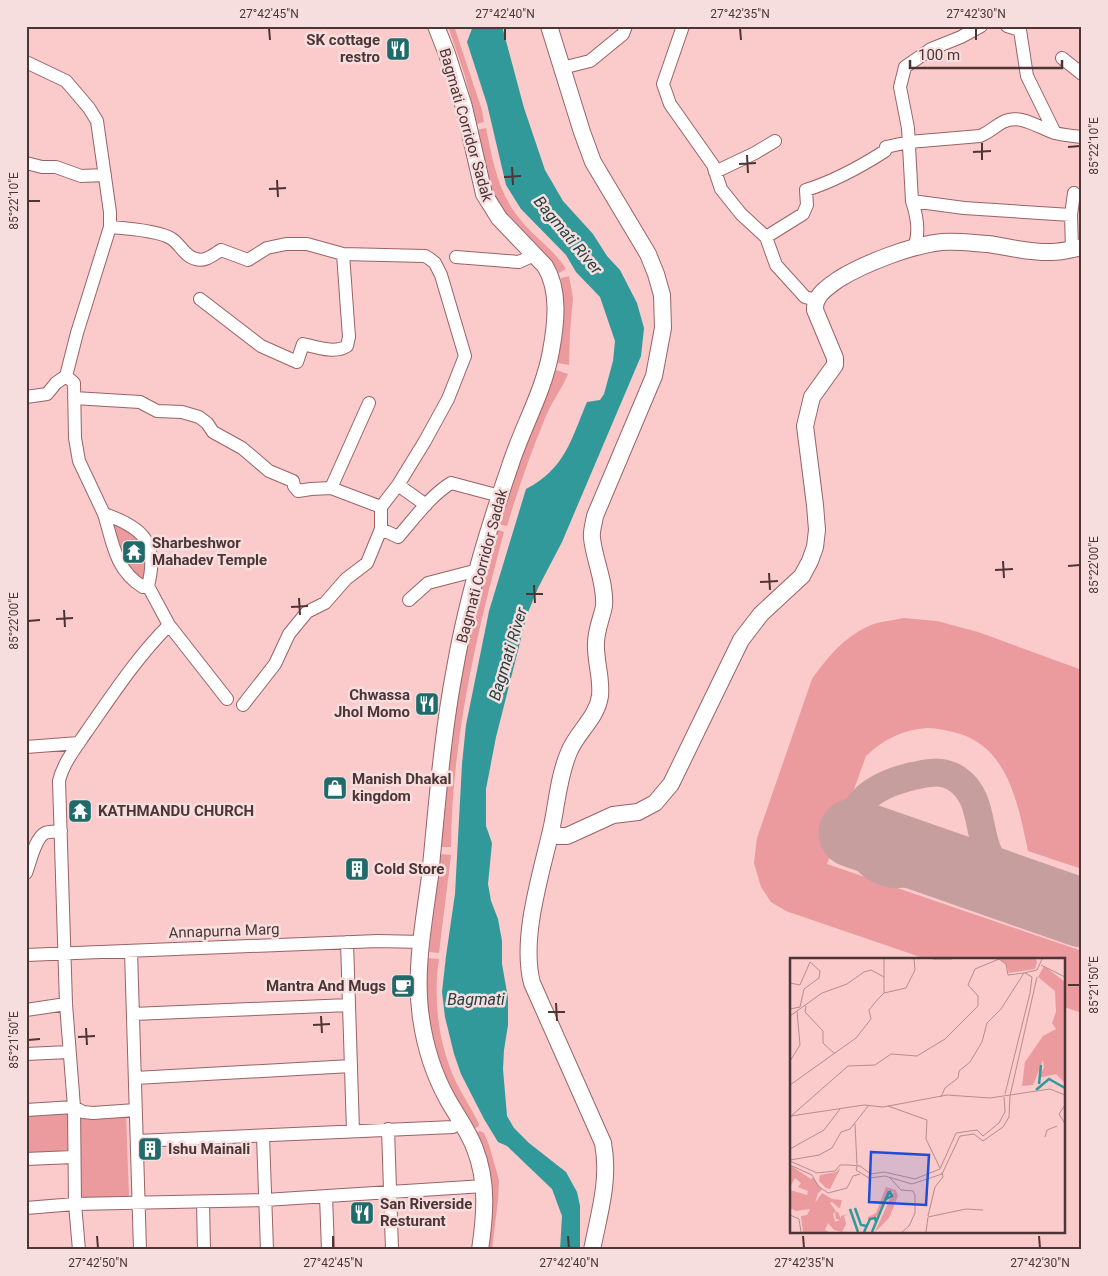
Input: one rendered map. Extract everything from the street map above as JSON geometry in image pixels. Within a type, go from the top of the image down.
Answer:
[{"type":"main road","name":"Bagmati Corridor Sadak","points":[[436,26],[464,107],[484,194],[499,218],[545,266],[550,274],[553,284],[555,308],[552,349],[545,376],[519,440],[500,496],[470,599],[454,670],[422,942],[419,986],[422,1021],[435,1072],[446,1097],[475,1149],[481,1168],[485,1214],[480,1250]]},
{"type":"main road","points":[[549,26],[593,162],[648,254],[662,295],[664,312],[660,349],[654,376],[595,516],[591,537],[602,587],[604,606],[599,619],[596,643],[600,697],[596,710],[567,756],[528,945],[528,965],[532,983],[603,1143],[607,1170],[592,1250]]},
{"type":"main road","points":[[551,830],[558,836],[567,836],[613,815],[638,812],[655,803],[671,784],[741,640],[761,614],[802,576],[810,561],[815,546],[817,530],[816,505],[805,426],[812,397],[835,365],[835,358],[815,310],[816,300],[826,288],[850,273],[914,247],[943,242],[988,244],[1037,252],[1053,252],[1077,248]]},
{"type":"street","points":[[562,68],[590,61],[623,34],[626,26]]},
{"type":"street","points":[[683,26],[663,84],[670,104],[713,165],[721,189],[741,214],[766,237],[776,265],[806,298],[816,300]]},
{"type":"street","points":[[914,247],[918,237],[912,201],[907,118],[900,87],[905,67],[932,49],[981,26]]},
{"type":"street","points":[[1007,26],[1020,30],[1027,76],[1055,133]]},
{"type":"street","points":[[1062,58],[1082,74]]},
{"type":"street","points":[[26,397],[47,394],[56,383],[66,376],[77,333],[110,227],[110,212],[97,121],[90,108],[66,81],[27,63]]},
{"type":"street","points":[[766,237],[803,214],[807,205],[806,190],[861,167],[885,151],[886,148],[909,142],[980,136],[990,132],[1003,122],[1014,119],[1036,124],[1055,133],[1082,137]]},
{"type":"street","points":[[715,172],[775,141]]},
{"type":"street","points":[[26,163],[42,167],[56,167],[80,176],[105,175]]},
{"type":"street","points":[[1074,193],[1071,215],[1077,248]]},
{"type":"street","points":[[912,201],[964,208],[1071,215]]},
{"type":"street","points":[[110,227],[143,230],[171,238],[194,259],[202,260],[221,250],[248,260],[267,248],[286,244],[307,244],[343,254],[425,256],[438,269],[448,292],[465,356],[448,399],[426,441],[398,485],[381,507],[381,529],[367,563],[346,579],[325,602],[307,612],[290,634],[275,664],[243,705]]},
{"type":"street","points":[[200,300],[262,346],[297,362],[303,344],[333,350],[342,349],[347,346],[349,336],[343,254]]},
{"type":"street","points":[[456,257],[519,262],[534,255]]},
{"type":"street","points":[[66,376],[74,383],[75,438],[79,461],[104,514],[122,569],[132,580],[143,587],[148,586]]},
{"type":"street","points":[[74,398],[140,402],[157,411],[182,412],[198,417],[207,423],[213,432],[242,448],[268,471],[293,481],[298,491],[332,488],[381,507]]},
{"type":"street","points":[[332,488],[368,403]]},
{"type":"street","points":[[381,529],[398,537],[426,505],[450,483],[500,496]]},
{"type":"street","points":[[398,485],[426,505]]},
{"type":"street","points":[[104,514],[123,520],[143,534],[150,549],[152,570],[148,586],[169,625],[227,699]]},
{"type":"street","points":[[409,600],[428,583],[478,570]]},
{"type":"street","points":[[79,1250],[75,1204],[74,1107],[66,1004],[59,781],[79,743],[148,646],[169,625]]},
{"type":"street","points":[[26,747],[79,743]]},
{"type":"street","points":[[26,873],[35,846],[42,834],[61,831]]},
{"type":"street","points":[[347,942],[354,1131]]},
{"type":"street","name":"Annapurna Marg","points":[[26,955],[347,942],[422,942]]},
{"type":"street","points":[[131,951],[140,1250]]},
{"type":"street","points":[[26,1010],[66,1004]]},
{"type":"street","points":[[132,1014],[349,1005]]},
{"type":"street","points":[[26,1054],[69,1052]]},
{"type":"street","points":[[134,1078],[351,1066]]},
{"type":"street","points":[[26,1110],[74,1107],[83,1112],[93,1113],[136,1110]]},
{"type":"street","points":[[137,1141],[453,1127],[460,1121]]},
{"type":"street","points":[[388,1129],[392,1250]]},
{"type":"street","points":[[263,1136],[267,1250]]},
{"type":"street","points":[[26,1158],[74,1157]]},
{"type":"street","points":[[26,1208],[75,1204],[265,1200],[484,1186]]},
{"type":"street","points":[[326,1196],[328,1250]]},
{"type":"street","points":[[203,1202],[204,1250]]},
{"type":"shaded area","points":[[448,26],[454,26],[482,110],[484,122],[477,124],[465,76]]},
{"type":"shaded area","points":[[486,128],[498,179],[508,203],[524,224],[562,263],[566,269],[559,273],[549,259],[512,224],[493,194],[477,130]]},
{"type":"shaded area","points":[[569,276],[573,298],[569,365],[557,363],[564,313],[561,278]]},
{"type":"shaded area","points":[[556,370],[568,374],[540,430],[507,526],[497,524],[524,448]]},
{"type":"shaded area","points":[[104,514],[143,535],[148,581],[132,578]]},
{"type":"shaded area","points":[[495,529],[504,532],[467,688],[456,767],[451,847],[441,847],[447,770],[460,675]]},
{"type":"shaded area","points":[[903,618],[937,621],[978,632],[1082,670],[1082,869],[1028,851],[1020,814],[1007,778],[987,749],[972,739],[953,732],[927,728],[894,736],[866,756],[827,864],[1082,951],[1082,1013],[1066,1008],[1066,958],[923,958],[786,911],[771,902],[761,887],[754,863],[757,838],[812,679],[844,642],[873,624]]},
{"type":"shaded area","points":[[440,854],[451,855],[439,953],[429,952]]},
{"type":"shaded area","points":[[428,958],[439,959],[437,1005],[444,1051],[455,1080],[479,1124],[474,1129],[448,1086],[436,1056],[429,1024]]},
{"type":"shaded area","points":[[72,1108],[74,1157],[26,1160],[26,1113]]},
{"type":"shaded area","points":[[126,1113],[129,1197],[78,1199],[75,1115]]},
{"type":"shaded area","points":[[480,1131],[484,1133],[489,1145],[499,1180],[492,1250],[485,1250],[475,1133]]},
{"type":"water","name":"Bagmati","points":[[473,26],[502,26],[524,108],[545,170],[563,201],[593,234],[607,256],[620,270],[637,303],[644,328],[641,356],[562,542],[538,588],[527,615],[496,737],[486,789],[486,826],[492,843],[488,884],[502,941],[502,964],[508,998],[508,1025],[503,1069],[507,1116],[514,1128],[529,1143],[566,1172],[577,1192],[580,1206],[580,1250],[560,1250],[562,1216],[552,1189],[507,1146],[498,1142],[484,1119],[461,1074],[454,1054],[445,1017],[442,992],[455,894],[466,725],[489,611],[526,489],[539,481],[558,463],[571,441],[587,402],[600,400],[604,394],[613,361],[615,341],[600,297],[576,272],[566,255],[521,209],[506,185],[487,104],[467,42]]},
{"type":"taxiway","points":[[963,871],[933,869],[893,874],[878,869],[866,860],[857,846],[853,831],[853,818],[857,808],[865,798],[887,784],[930,773],[952,776],[965,786],[971,795],[989,854],[998,869],[1017,890]]},
{"type":"runway","points":[[853,833],[1082,913]]},
{"type":"place","name":"SK cottage restro","points":[[398,49]]},
{"type":"place","name":"Sharbeshwor Mahadev Temple","points":[[134,552]]},
{"type":"place","name":"Chwassa Jhol Momo","points":[[427,704]]},
{"type":"place","name":"Manish Dhakal kingdom","points":[[335,788]]},
{"type":"place","name":"KATHMANDU CHURCH","points":[[80,811]]},
{"type":"place","name":"Cold Store","points":[[357,869]]},
{"type":"place","name":"Mantra And Mugs","points":[[403,986]]},
{"type":"place","name":"Ishu Mainali","points":[[150,1149]]},
{"type":"place","name":"San Riverside Resturant","points":[[362,1213]]},
{"type":"water label","name":"Bagmati River","points":[[568,235]]},
{"type":"water label","name":"Bagmati River","points":[[508,654]]}]
